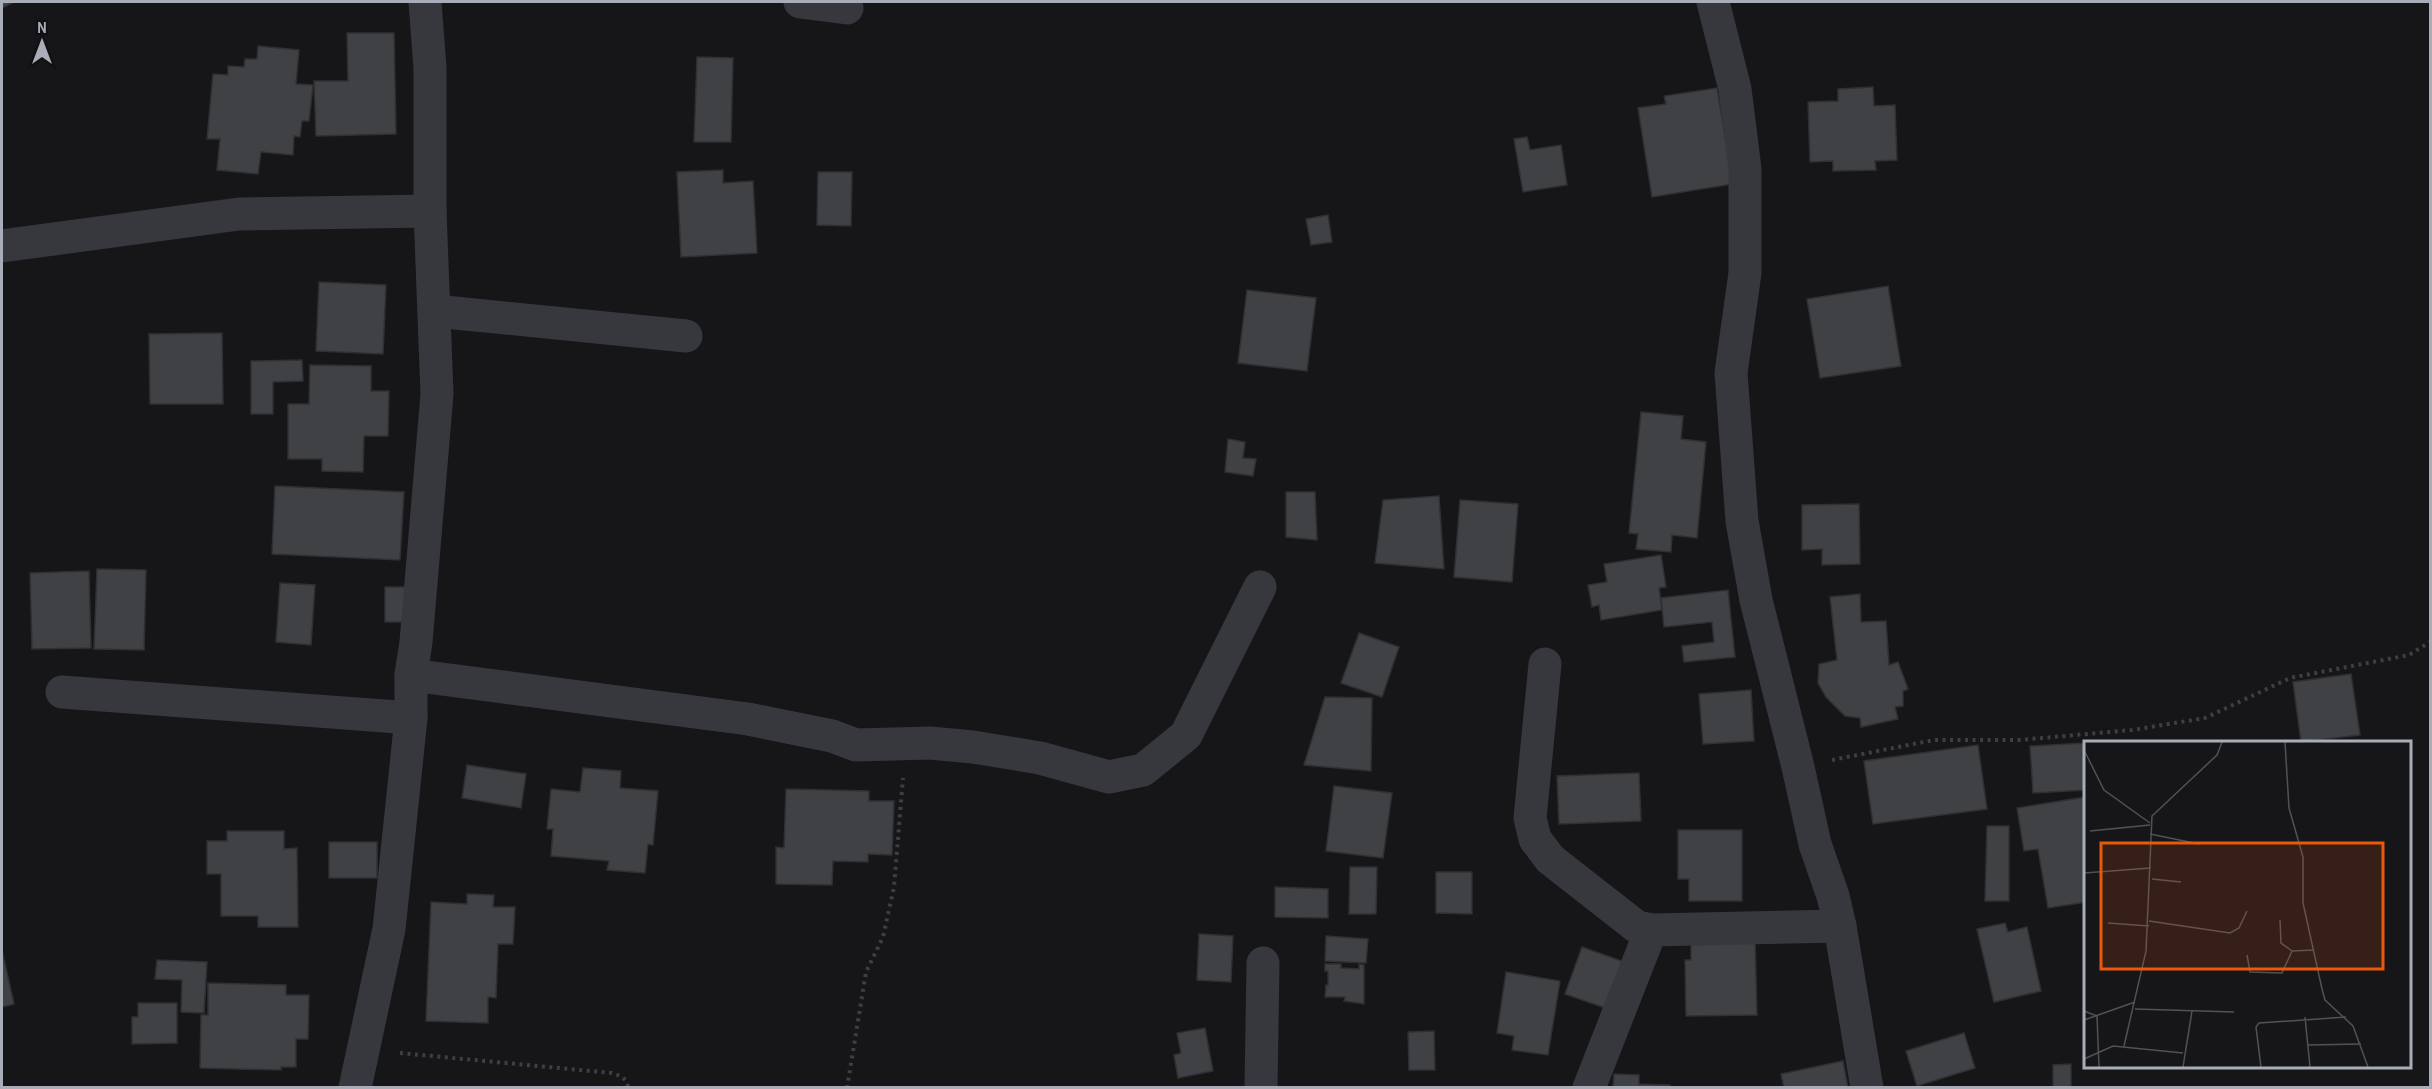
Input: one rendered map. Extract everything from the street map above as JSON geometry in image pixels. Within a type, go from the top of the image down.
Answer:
[{"type":"street","points":[[355,1088],[389,929],[411,718],[411,675],[416,642],[437,394],[430,211],[430,68],[425,2]]},
{"type":"street","points":[[800,2],[847,8]]},
{"type":"street","points":[[1713,2],[1735,89],[1745,169],[1745,273],[1731,373],[1742,520],[1756,600],[1815,844],[1833,896],[1840,926],[1867,1088]]},
{"type":"street","points":[[2,246],[239,213],[430,211]]},
{"type":"street","points":[[435,311],[686,336]]},
{"type":"street","points":[[411,675],[748,719],[832,736],[856,745],[954,745],[1018,754],[1109,777],[1143,770],[1186,735],[1260,587]]},
{"type":"street","points":[[1545,664],[1530,818],[1535,839],[1550,859],[1637,927],[1651,930],[1840,926]]},
{"type":"street","points":[[63,692],[411,718]]},
{"type":"street","points":[[1589,1088],[1651,930]]},
{"type":"street","points":[[1261,1088],[1263,963]]},
{"type":"path","points":[[1798,767],[1934,740],[2030,739],[2132,730],[2205,718],[2290,678],[2409,655],[2430,642]]},
{"type":"path","points":[[847,1088],[866,972],[883,937],[894,887],[906,745]]},
{"type":"path","points":[[364,1049],[612,1073],[622,1077],[627,1082],[628,1088]]},
{"type":"building","points":[[2,2],[14,2],[2,8]]},
{"type":"building","points":[[347,33],[394,33],[396,134],[316,136],[314,81],[348,81]]},
{"type":"building","points":[[258,46],[299,50],[296,84],[313,85],[309,121],[302,121],[300,137],[294,136],[293,155],[261,152],[258,174],[217,170],[220,139],[207,139],[213,74],[228,75],[228,66],[244,67],[245,59],[257,59]]},
{"type":"building","points":[[697,57],[733,58],[731,142],[694,142]]},
{"type":"building","points":[[1873,87],[1874,106],[1895,105],[1897,160],[1875,161],[1876,170],[1833,171],[1833,161],[1810,162],[1808,102],[1838,101],[1838,89]]},
{"type":"building","points":[[1717,88],[1733,184],[1652,197],[1638,108],[1666,104],[1664,96]]},
{"type":"building","points":[[1527,137],[1530,150],[1561,145],[1567,185],[1523,192],[1514,139]]},
{"type":"building","points":[[723,170],[723,183],[753,181],[757,253],[681,257],[677,172]]},
{"type":"building","points":[[818,172],[852,172],[851,226],[817,225]]},
{"type":"building","points":[[1328,215],[1332,242],[1311,245],[1306,219]]},
{"type":"building","points":[[319,282],[386,285],[383,354],[316,351]]},
{"type":"building","points":[[1888,286],[1901,366],[1820,378],[1807,299]]},
{"type":"building","points":[[1247,290],[1316,298],[1307,371],[1238,363]]},
{"type":"building","points":[[222,333],[223,404],[150,404],[149,334]]},
{"type":"building","points":[[302,360],[303,381],[273,382],[273,414],[251,414],[251,361]]},
{"type":"building","points":[[310,365],[371,366],[371,391],[389,391],[388,436],[364,436],[363,472],[322,471],[322,459],[288,459],[288,404],[309,404]]},
{"type":"building","points":[[1641,412],[1683,416],[1681,439],[1706,442],[1697,538],[1672,535],[1671,552],[1636,549],[1638,534],[1629,533]]},
{"type":"building","points":[[1228,439],[1245,442],[1243,458],[1256,459],[1253,476],[1225,472]]},
{"type":"building","points":[[275,486],[404,492],[400,560],[272,554]]},
{"type":"building","points":[[1286,492],[1315,492],[1317,540],[1286,537]]},
{"type":"building","points":[[1439,496],[1444,569],[1375,563],[1383,500]]},
{"type":"building","points":[[1460,500],[1518,504],[1512,582],[1454,577]]},
{"type":"building","points":[[1859,504],[1860,564],[1822,565],[1822,549],[1802,550],[1802,505]]},
{"type":"building","points":[[1661,555],[1666,587],[1659,588],[1662,610],[1601,620],[1599,605],[1592,607],[1588,585],[1607,582],[1604,564]]},
{"type":"building","points":[[97,569],[146,570],[144,650],[94,649]]},
{"type":"building","points":[[89,571],[91,648],[32,649],[30,573]]},
{"type":"building","points":[[280,583],[315,585],[311,645],[276,642]]},
{"type":"building","points":[[385,587],[409,587],[407,622],[385,622]]},
{"type":"building","points":[[1728,590],[1735,657],[1684,662],[1682,646],[1714,642],[1712,622],[1664,627],[1661,598]]},
{"type":"building","points":[[1860,594],[1861,622],[1886,621],[1889,665],[1898,662],[1908,689],[1903,691],[1903,706],[1895,707],[1898,719],[1861,727],[1860,718],[1845,716],[1826,697],[1818,683],[1819,664],[1837,660],[1830,597]]},
{"type":"building","points":[[1359,633],[1399,647],[1382,697],[1341,683]]},
{"type":"building","points":[[2351,674],[2360,735],[2301,741],[2293,682]]},
{"type":"building","points":[[1751,690],[1754,741],[1703,744],[1699,694]]},
{"type":"building","points":[[1325,697],[1372,698],[1371,771],[1304,765]]},
{"type":"building","points":[[2084,743],[2084,790],[2033,793],[2030,746]]},
{"type":"building","points":[[1978,745],[1987,809],[1873,824],[1864,761]]},
{"type":"building","points":[[467,765],[526,774],[521,808],[462,798]]},
{"type":"building","points":[[583,768],[621,771],[620,788],[658,791],[653,845],[648,844],[645,873],[607,870],[609,861],[551,856],[553,829],[547,829],[551,789],[580,792]]},
{"type":"building","points":[[1639,773],[1641,821],[1559,824],[1557,776]]},
{"type":"building","points":[[1334,786],[1392,793],[1383,858],[1326,851]]},
{"type":"building","points":[[786,789],[869,791],[869,801],[894,801],[892,855],[868,854],[868,862],[833,861],[832,885],[776,884],[776,847],[784,848]]},
{"type":"building","points":[[2084,797],[2084,902],[2048,908],[2038,849],[2024,851],[2017,808]]},
{"type":"building","points":[[1987,826],[2009,826],[2009,901],[1985,901]]},
{"type":"building","points":[[1678,830],[1742,830],[1742,901],[1689,901],[1689,879],[1678,879]]},
{"type":"building","points":[[227,831],[284,831],[284,849],[297,848],[298,927],[258,927],[258,916],[221,916],[221,874],[207,874],[207,841],[227,841]]},
{"type":"building","points":[[329,842],[377,842],[377,878],[329,878]]},
{"type":"building","points":[[1350,867],[1377,867],[1376,914],[1349,914]]},
{"type":"building","points":[[1436,872],[1472,872],[1472,914],[1436,913]]},
{"type":"building","points":[[1275,887],[1328,889],[1328,918],[1275,917]]},
{"type":"building","points":[[467,894],[494,895],[493,907],[515,907],[513,944],[498,944],[496,998],[488,997],[488,1023],[426,1021],[431,902],[467,904]]},
{"type":"building","points":[[2005,923],[2008,932],[2027,927],[2041,991],[1994,1002],[1977,929]]},
{"type":"building","points":[[1199,934],[1233,936],[1231,982],[1197,980]]},
{"type":"building","points":[[1326,936],[1368,939],[1366,963],[1325,961]]},
{"type":"building","points":[[1755,940],[1757,1015],[1686,1016],[1685,960],[1691,960],[1691,941]]},
{"type":"building","points":[[1582,947],[1627,963],[1611,1010],[1565,994]]},
{"type":"building","points":[[2,950],[14,1004],[2,1007]]},
{"type":"building","points":[[157,960],[207,962],[204,1013],[181,1012],[182,980],[155,979]]},
{"type":"building","points":[[1325,964],[1341,964],[1341,968],[1359,969],[1359,964],[1364,965],[1364,1004],[1344,1001],[1345,997],[1325,997],[1328,971],[1325,971]]},
{"type":"building","points":[[1506,972],[1560,981],[1548,1055],[1512,1050],[1514,1036],[1497,1033]]},
{"type":"building","points":[[208,983],[286,985],[286,995],[309,995],[308,1039],[296,1039],[296,1067],[281,1067],[281,1070],[200,1068],[201,1015],[208,1015]]},
{"type":"building","points":[[138,1003],[177,1003],[177,1043],[132,1044],[132,1017],[138,1017]]},
{"type":"building","points":[[1205,1028],[1213,1071],[1178,1078],[1174,1055],[1181,1053],[1177,1033]]},
{"type":"building","points":[[1434,1031],[1435,1070],[1409,1070],[1408,1032]]},
{"type":"building","points":[[1964,1033],[1975,1068],[1917,1086],[1906,1051]]},
{"type":"building","points":[[1843,1061],[1848,1088],[1784,1088],[1781,1074]]},
{"type":"building","points":[[2071,1064],[2071,1088],[2053,1088],[2053,1065]]},
{"type":"building","points":[[1614,1074],[1639,1075],[1639,1084],[1670,1085],[1670,1088],[1613,1088]]}]
